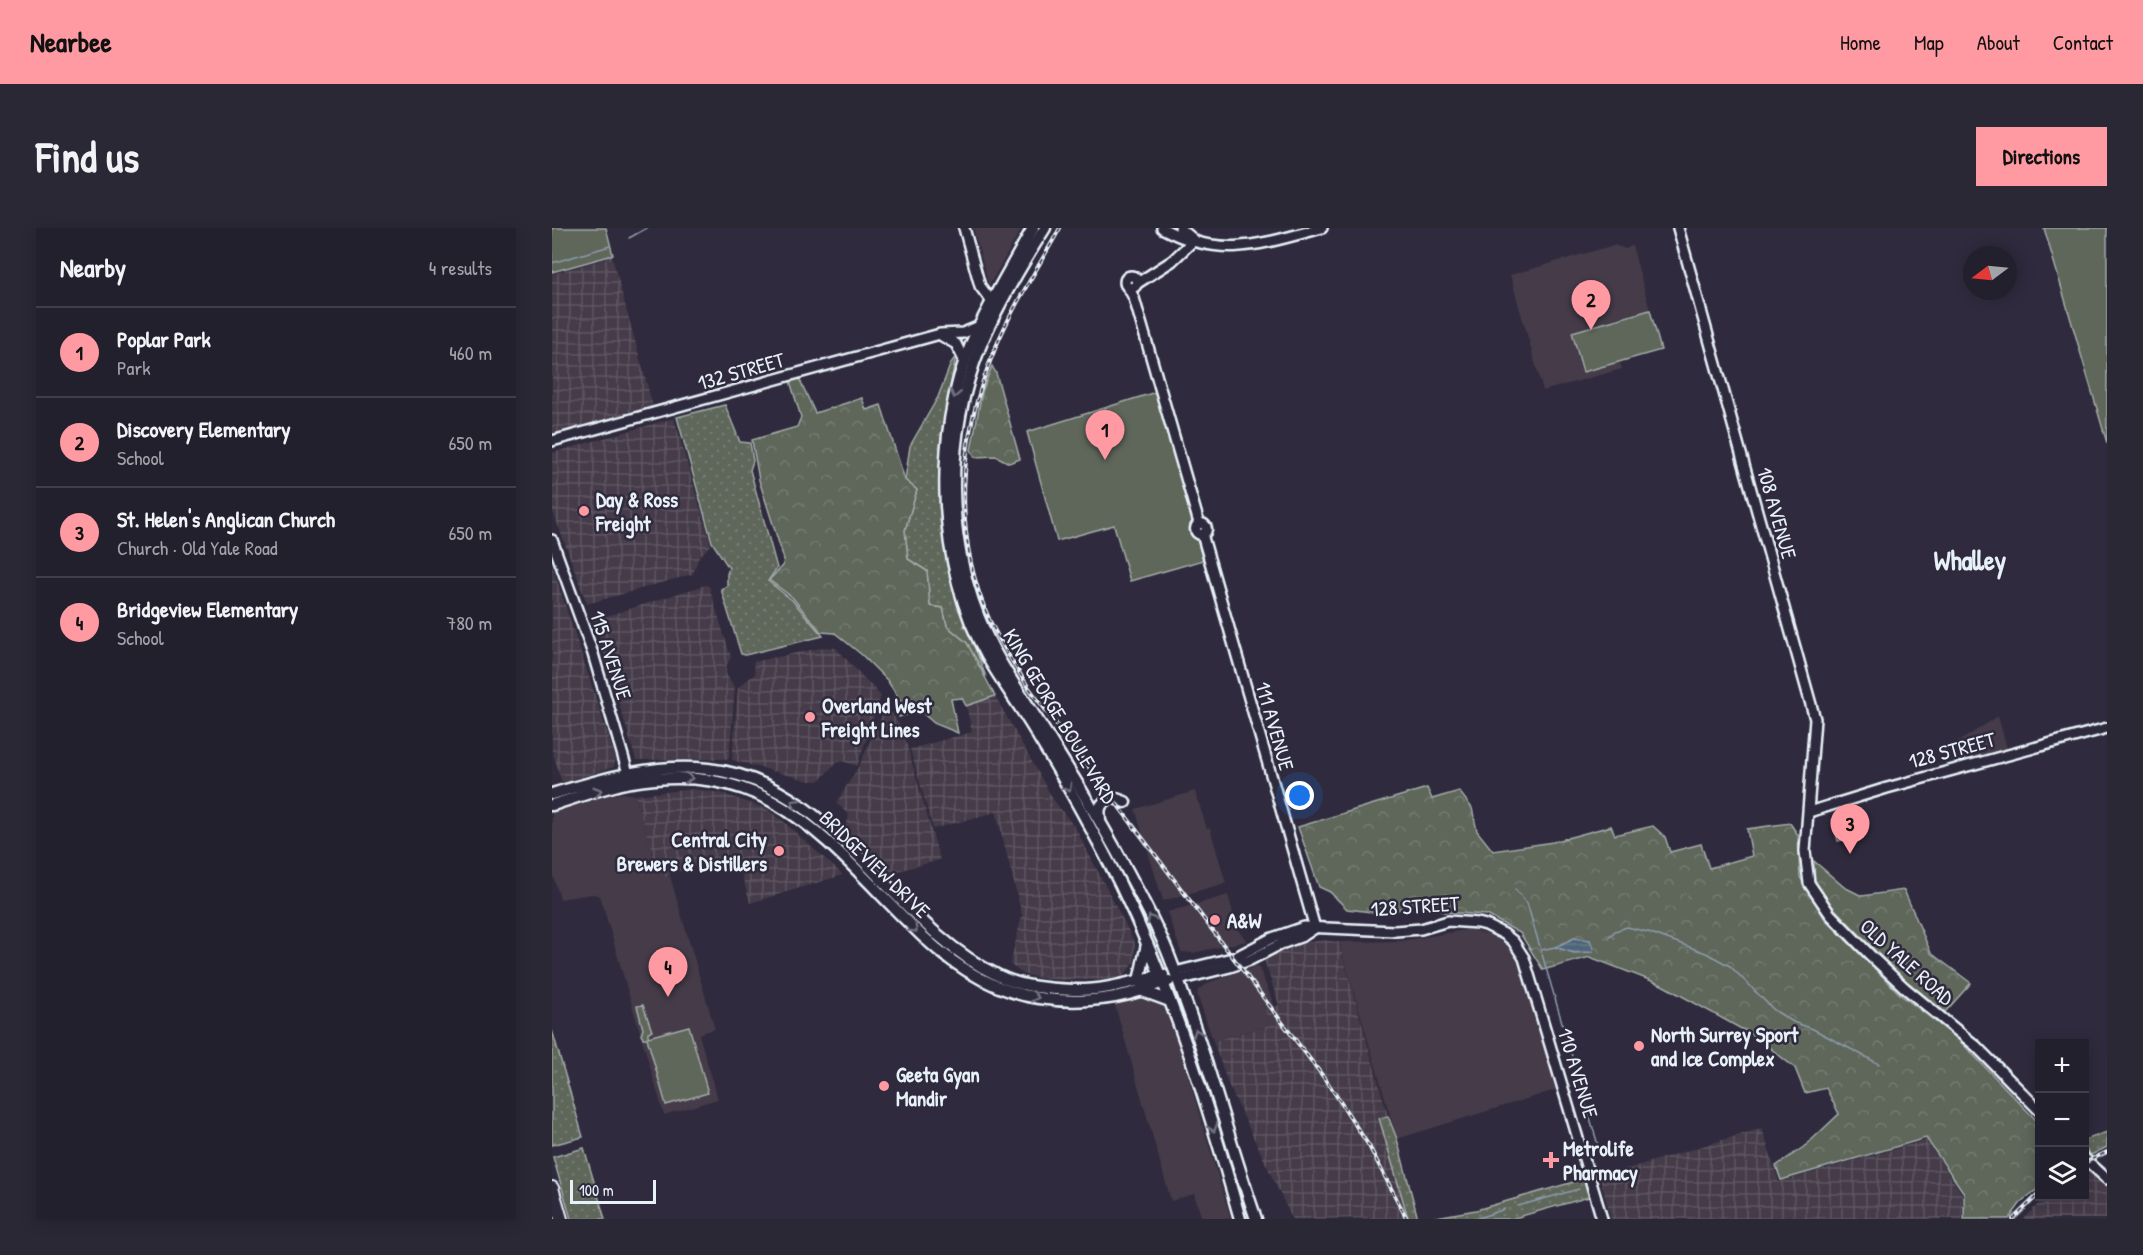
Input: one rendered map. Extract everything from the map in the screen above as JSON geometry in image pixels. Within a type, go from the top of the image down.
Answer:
[{"type":"highway","points":[[552,1188],[561,1219]]},
{"type":"highway","points":[[552,1214],[553,1219]]},
{"type":"main road","points":[[964,228],[980,286],[995,307]]},
{"type":"main road","name":"KING GEORGE BOULEVARD","points":[[1033,228],[995,307],[970,376],[954,463],[954,508],[962,561],[975,607],[994,651],[1100,819],[1161,936],[1215,1086],[1256,1219]]},
{"type":"main road","name":"KING GEORGE BOULEVARD","points":[[1045,228],[995,307],[980,326],[957,384],[951,412],[946,484],[948,534],[964,600],[986,654],[1039,737],[1100,847],[1162,979],[1194,1069],[1241,1219]]},
{"type":"main road","points":[[1162,228],[1182,239],[1236,248],[1322,228]]},
{"type":"main road","points":[[1180,228],[1194,240]]},
{"type":"main road","name":"108 AVENUE","points":[[1678,228],[1814,713],[1815,730],[1809,812]]},
{"type":"main road","name":"111 AVENUE","points":[[1194,240],[1172,261],[1133,284],[1134,298],[1199,523],[1204,524],[1206,528],[1202,534],[1315,928]]},
{"type":"main road","name":"132 STREET","points":[[552,441],[940,334],[962,333],[980,326]]},
{"type":"main road","points":[[940,334],[956,344],[965,362]]},
{"type":"main road","name":"115 AVENUE","points":[[552,540],[593,654],[629,777]]},
{"type":"main road","name":"128 STREET","points":[[1809,812],[1887,788],[2107,728]]},
{"type":"main road","name":"BRIDGEVIEW DRIVE","points":[[552,805],[629,777]]},
{"type":"main road","name":"BRIDGEVIEW DRIVE","points":[[552,794],[629,777],[704,779],[744,788],[775,802],[809,825],[933,947],[994,982],[1076,990],[1140,986],[1162,979]]},
{"type":"main road","points":[[1100,819],[1098,811],[1101,804],[1111,797],[1125,802]]},
{"type":"main road","name":"OLD YALE ROAD","points":[[1809,812],[1805,851],[1806,869],[1809,883],[1824,907],[1871,956],[1905,988],[1976,1046],[2035,1106]]},
{"type":"main road","name":"128 STREET","points":[[1162,979],[1230,967],[1303,936],[1315,928],[1408,930],[1448,921],[1463,921],[1486,925],[1513,941]]},
{"type":"main road","name":"110 AVENUE","points":[[1513,941],[1524,958],[1602,1219]]},
{"type":"main road","points":[[1147,944],[1140,986],[1170,1000]]},
{"type":"main road","points":[[2089,1162],[2107,1179]]},
{"type":"main road","points":[[1246,1191],[1262,1219]]},
{"type":"shaded area","points":[[973,228],[1022,228],[989,286]]},
{"type":"shaded area","points":[[1614,245],[1626,249],[1632,245],[1661,350],[1620,362],[1622,369],[1543,391],[1510,275]]},
{"type":"shaded area","points":[[612,257],[653,406],[552,434],[552,274]]},
{"type":"shaded area","points":[[674,418],[711,545],[699,557],[693,574],[587,604],[552,509],[552,453]]},
{"type":"shaded area","points":[[552,565],[616,759],[614,767],[562,783],[552,750]]},
{"type":"shaded area","points":[[705,585],[709,586],[731,657],[726,667],[726,674],[735,688],[729,759],[636,760],[594,620]]},
{"type":"shaded area","points":[[825,647],[836,648],[881,696],[857,766],[842,761],[836,763],[819,781],[809,781],[732,760],[738,687],[755,674],[753,662]]},
{"type":"shaded area","points":[[995,696],[1053,799],[1076,829],[1135,943],[1134,962],[1124,976],[1104,980],[1064,980],[1025,975],[1018,971],[1010,964],[1022,915],[996,812],[933,829],[910,749],[972,732],[966,706]]},
{"type":"shaded area","points":[[886,705],[902,728],[940,860],[887,874],[845,830],[849,815],[836,803],[860,764]]},
{"type":"shaded area","points":[[1998,716],[2007,748],[1962,761],[1955,744]]},
{"type":"shaded area","points":[[694,789],[721,793],[767,809],[843,875],[750,903],[736,856],[670,873],[670,876],[660,879],[635,795]]},
{"type":"shaded area","points":[[1195,791],[1207,829],[1210,828],[1226,883],[1163,901],[1135,809]]},
{"type":"shaded area","points":[[624,793],[635,795],[660,878],[670,876],[715,1029],[699,1034],[718,1099],[664,1115],[600,896],[593,894],[560,899],[552,872],[552,810],[589,798]]},
{"type":"shaded area","points":[[1228,895],[1238,930],[1247,941],[1193,953],[1181,952],[1167,912]]},
{"type":"shaded area","points":[[1470,929],[1499,938],[1513,949],[1524,966],[1559,1089],[1397,1139],[1339,942],[1401,941]]},
{"type":"shaded area","points":[[1324,940],[1339,942],[1388,1116],[1379,1119],[1408,1218],[1292,1219],[1228,1084],[1213,1041],[1270,1025],[1265,1010],[1279,1005],[1264,960],[1297,944]]},
{"type":"shaded area","points":[[1258,965],[1275,1007],[1265,1010],[1270,1025],[1213,1041],[1197,994],[1198,990],[1210,982]]},
{"type":"shaded area","points":[[1146,994],[1160,1001],[1169,1013],[1231,1219],[1202,1219],[1194,1194],[1171,1201],[1114,1002]]},
{"type":"shaded area","points":[[1762,1128],[1779,1182],[1926,1140],[1962,1194],[1962,1219],[1611,1219],[1600,1177]]},
{"type":"shaded area","points":[[2089,1170],[2107,1185],[2107,1219],[2024,1219],[2041,1201],[2089,1201]]},
{"type":"green space","points":[[552,228],[606,228],[613,255],[552,272]]},
{"type":"green space","points":[[2044,228],[2107,228],[2107,443]]},
{"type":"green space","points":[[1650,310],[1661,350],[1583,372],[1572,332]]},
{"type":"green space","points":[[956,356],[947,404],[942,450],[942,520],[952,578],[986,677],[967,643],[947,626],[943,608],[930,606],[927,571],[908,559],[905,530],[917,490],[905,480],[910,446],[938,397]]},
{"type":"green space","points":[[992,366],[996,373],[1020,459],[1009,463],[996,456],[975,457],[971,450],[982,392]]},
{"type":"green space","points":[[799,378],[815,413],[862,398],[866,410],[881,405],[905,480],[917,490],[905,530],[908,559],[927,571],[930,606],[943,608],[947,626],[967,643],[995,696],[966,706],[962,698],[951,699],[958,733],[934,723],[920,711],[899,717],[900,700],[887,680],[835,633],[821,632],[792,597],[769,580],[783,566],[784,559],[759,480],[752,440],[797,427],[801,417],[790,381]]},
{"type":"green space","points":[[1156,392],[1203,560],[1130,581],[1114,525],[1057,541],[1027,432]]},
{"type":"green space","points":[[725,405],[740,442],[750,443],[753,461],[750,470],[777,568],[768,581],[792,600],[823,636],[745,655],[741,654],[721,589],[727,586],[729,568],[712,542],[677,417]]},
{"type":"green space","points":[[1427,788],[1432,799],[1459,791],[1472,808],[1477,831],[1493,851],[1553,842],[1611,826],[1615,835],[1653,826],[1665,837],[1670,852],[1701,844],[1709,868],[1752,856],[1747,829],[1790,823],[1798,835],[1800,877],[1825,919],[1902,996],[1957,1038],[2035,1119],[2035,1191],[2022,1201],[2009,1219],[1964,1219],[1964,1193],[1926,1138],[1781,1180],[1776,1166],[1805,1146],[1839,1114],[1826,1088],[1805,1093],[1795,1068],[1756,1037],[1662,985],[1590,957],[1543,970],[1520,933],[1487,915],[1444,912],[1423,899],[1388,914],[1347,909],[1330,892],[1319,887],[1298,827]]},
{"type":"green space","points":[[1848,814],[1854,837],[1838,841],[1832,819]]},
{"type":"green space","points":[[1814,861],[1844,887],[1862,896],[1904,890],[1931,953],[1971,983],[1945,1012],[1900,976],[1832,906],[1815,883]]},
{"type":"green space","points":[[643,1005],[652,1031],[648,1032],[648,1037],[689,1026],[708,1093],[666,1105],[647,1038],[641,1035],[643,1029],[637,1006]]},
{"type":"green space","points":[[552,1030],[583,1137],[552,1145]]},
{"type":"green space","points":[[1388,1116],[1397,1139],[1418,1219],[1408,1218],[1379,1118]]},
{"type":"green space","points":[[2107,1132],[2107,1147],[2091,1155],[2089,1139]]},
{"type":"green space","points":[[584,1148],[605,1219],[571,1219],[553,1157]]},
{"type":"green space","points":[[1584,1179],[1589,1197],[1511,1219],[1425,1219],[1476,1210]]},
{"type":"water","points":[[1574,938],[1590,940],[1592,952],[1574,953],[1555,947]]},
{"type":"waterway","points":[[629,238],[647,228]]},
{"type":"waterway","points":[[552,263],[610,246]]},
{"type":"waterway","points":[[1515,889],[1527,903],[1600,1152]]},
{"type":"waterway","points":[[1608,938],[1615,931],[1627,927],[1648,932],[1706,953],[1730,966],[1774,1010],[1793,1022],[1813,1029],[1879,1064]]},
{"type":"waterway","points":[[1541,950],[1555,947]]},
{"type":"waterway","points":[[1518,1206],[1579,1189]]},
{"type":"waterway","points":[[1475,1219],[1505,1209]]},
{"type":"railway","points":[[1060,228],[1002,333],[983,382],[974,415],[967,449],[964,484],[969,554],[978,588],[994,630],[1029,688],[1328,1083],[1369,1146],[1407,1219]]},
{"type":"railway","points":[[2089,1161],[2107,1152]]},
{"type":"railway","points":[[2013,1219],[2035,1198]]},
{"type":"place","name":"Discovery Elementary","points":[[1591,330]]},
{"type":"place","name":"Poplar Park","points":[[1105,460]]},
{"type":"place","name":"Day & Ross Freight","points":[[584,511]]},
{"type":"place","name":"Overland West Freight Lines","points":[[810,717]]},
{"type":"place","name":"Central City Brewers & Distillers","points":[[779,851]]},
{"type":"place","name":"St. Helen's Anglican Church","points":[[1850,854]]},
{"type":"place","name":"A&W","points":[[1215,920]]},
{"type":"place","name":"Bridgeview Elementary","points":[[668,997]]},
{"type":"place","name":"North Surrey Sport and Ice Complex","points":[[1639,1046]]},
{"type":"place","name":"Geeta Gyan Mandir","points":[[884,1086]]},
{"type":"place","name":"Metrolife Pharmacy","points":[[1551,1160]]},
{"type":"district","name":"Whalley","points":[[1970,560]]}]
